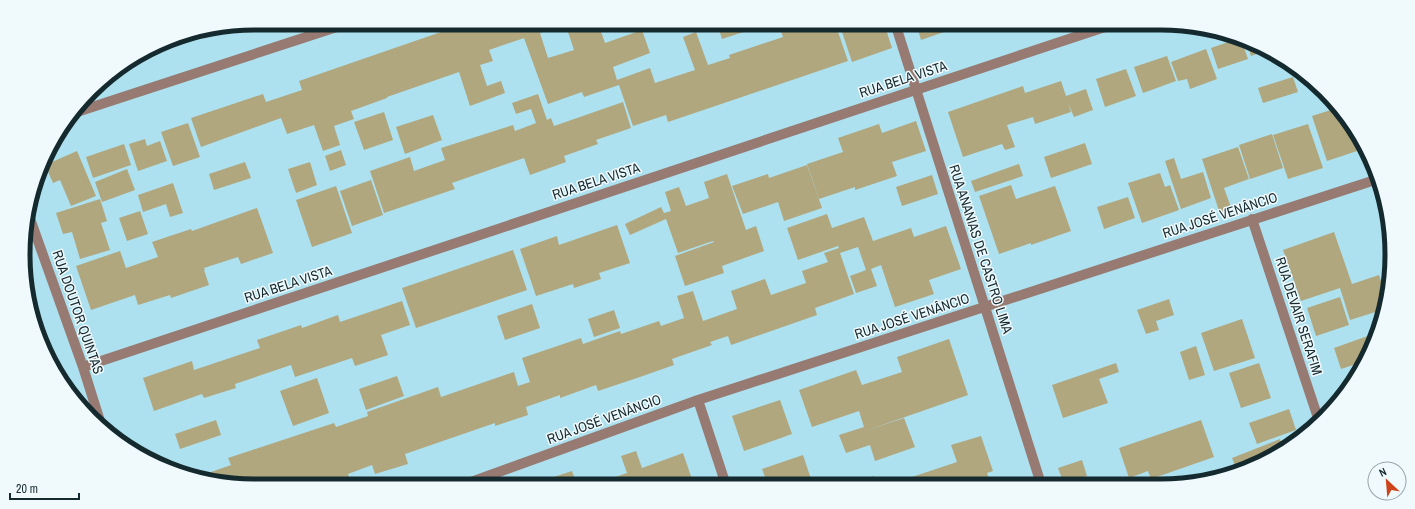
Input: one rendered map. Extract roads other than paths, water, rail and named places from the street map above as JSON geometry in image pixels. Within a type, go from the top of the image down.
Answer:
[{"type":"street","points":[[82,110],[328,30]]},
{"type":"street","name":"RUA ANANIAS DE CASTRO LIMA","points":[[897,30],[1039,479]]},
{"type":"street","name":"RUA BELA VISTA","points":[[83,367],[1096,30]]},
{"type":"street","name":"RUA JOSÉ VENÂNCIO","points":[[479,479],[698,400],[1373,181]]},
{"type":"street","name":"RUA DEVAIR SERAFIM","points":[[1252,219],[1317,415]]},
{"type":"street","name":"RUA DOUTOR QUINTAS","points":[[32,224],[83,367],[98,415]]},
{"type":"street","points":[[698,400],[724,479]]}]
